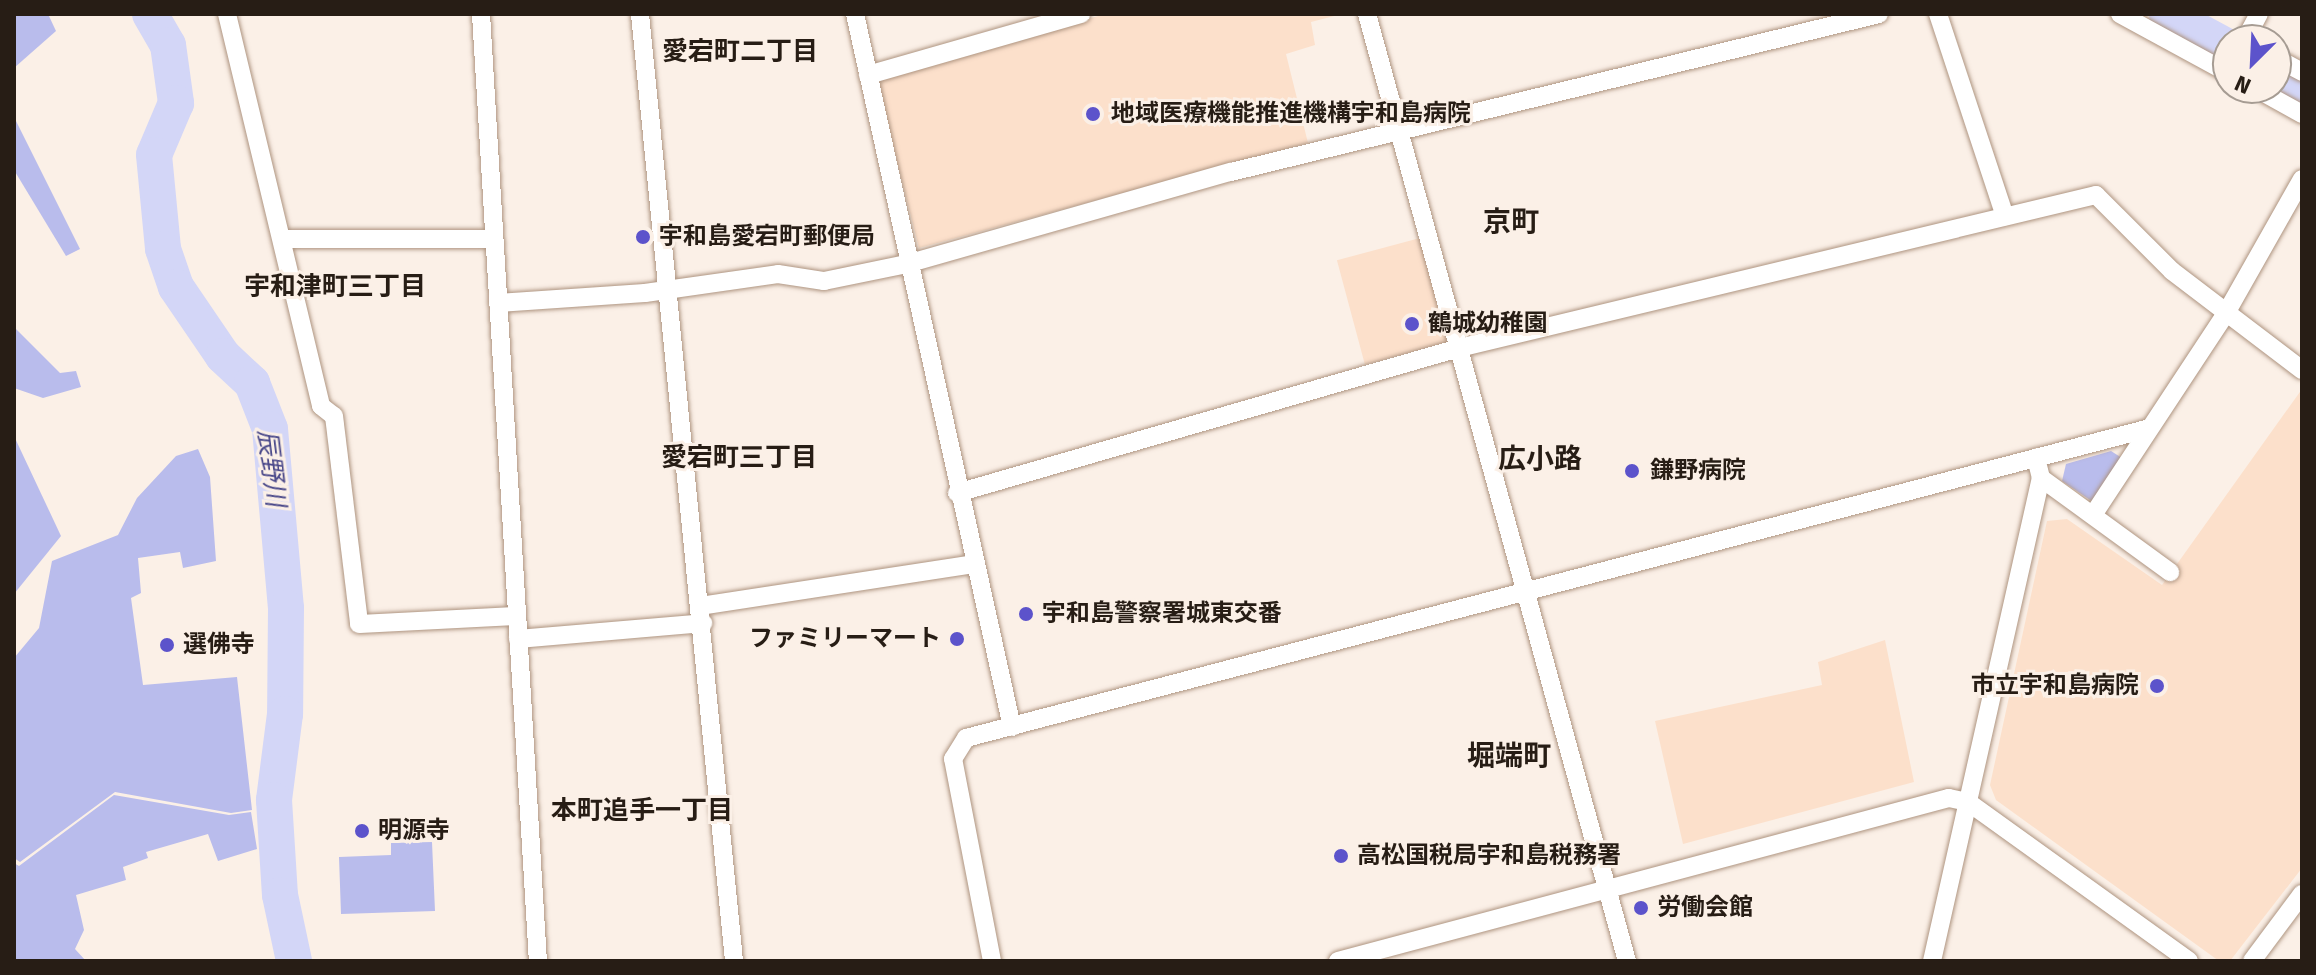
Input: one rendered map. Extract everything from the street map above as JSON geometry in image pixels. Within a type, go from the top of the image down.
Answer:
[{"type":"street","points":[[227,14],[284,239],[321,406],[334,416],[359,624],[516,616]]},
{"type":"street","points":[[481,14],[538,961]]},
{"type":"street","points":[[640,14],[734,961]]},
{"type":"street","points":[[855,14],[957,493],[1012,727]]},
{"type":"street","points":[[868,75],[1081,14]]},
{"type":"street","points":[[1367,14],[1627,961]]},
{"type":"street","points":[[498,303],[668,290],[778,274],[824,281],[907,264],[1400,129],[1879,14]]},
{"type":"street","points":[[1938,14],[2005,216]]},
{"type":"street","points":[[2120,14],[2212,64]]},
{"type":"street","points":[[2284,104],[2302,114]]},
{"type":"street","points":[[2093,515],[2146,429],[2225,315],[2302,179]]},
{"type":"street","points":[[957,493],[1459,348],[2096,195],[2138,241],[2225,315],[2302,370]]},
{"type":"street","points":[[284,239],[494,239]]},
{"type":"street","points":[[992,961],[953,759],[966,738],[1526,587],[2146,429]]},
{"type":"street","points":[[1932,961],[2041,478],[2036,458]]},
{"type":"street","points":[[2041,478],[2170,572]]},
{"type":"street","points":[[518,639],[702,615],[973,564]]},
{"type":"street","points":[[1338,961],[1925,800],[1968,802],[2189,961]]},
{"type":"street","points":[[2252,961],[2299,903]]},
{"type":"shaded area","points":[[14,14],[48,14],[56,31],[14,68]]},
{"type":"shaded area","name":"地域医療機能推進機構宇和島病院","points":[[1105,14],[1342,14],[1311,22],[1315,45],[1286,54],[1308,143],[919,248],[878,86],[882,78]]},
{"type":"shaded area","points":[[14,117],[80,249],[66,256],[14,170]]},
{"type":"shaded area","points":[[1420,238],[1448,342],[1365,365],[1337,260]]},
{"type":"shaded area","points":[[14,327],[60,373],[76,371],[81,387],[43,398],[14,388]]},
{"type":"shaded area","name":"市立宇和島病院","points":[[2302,389],[2302,868],[2230,961],[2219,961],[1996,800],[1990,785],[2047,521],[2067,519],[2162,585]]},
{"type":"shaded area","points":[[14,436],[61,536],[14,594]]},
{"type":"shaded area","points":[[198,449],[210,477],[216,561],[183,568],[180,552],[138,558],[141,593],[131,598],[143,685],[237,677],[252,810],[231,813],[115,792],[20,862],[14,858],[14,658],[39,628],[52,561],[118,535],[137,498],[176,456]]},
{"type":"shaded area","points":[[2111,451],[2122,458],[2093,502],[2062,481],[2066,464]]},
{"type":"shaded area","points":[[1885,640],[1914,782],[1683,844],[1655,721],[1822,685],[1818,662]]},
{"type":"shaded area","points":[[114,795],[229,815],[251,812],[257,849],[218,861],[208,834],[146,852],[148,858],[123,867],[126,880],[76,895],[84,930],[75,949],[86,961],[14,961],[14,863],[19,866]]},
{"type":"shaded area","points":[[432,842],[435,911],[341,914],[339,857],[391,855],[391,843]]},
{"type":"waterway","name":"辰野川","points":[[150,14],[168,45],[176,103],[154,155],[163,249],[176,287],[223,356],[252,383],[270,429],[286,608],[285,714],[274,800],[280,895],[294,961]]},
{"type":"waterway","points":[[2167,14],[2212,38]]},
{"type":"waterway","points":[[2292,83],[2302,89]]},
{"type":"place","name":"地域医療機能推進機構宇和島病院","points":[[1093,114]]},
{"type":"place","name":"宇和島愛宕町郵便局","points":[[643,237]]},
{"type":"place","name":"鶴城幼稚園","points":[[1412,324]]},
{"type":"place","name":"鎌野病院","points":[[1632,471]]},
{"type":"place","name":"宇和島警察署城東交番","points":[[1026,614]]},
{"type":"place","name":"ファミリーマート","points":[[957,639]]},
{"type":"place","name":"選佛寺","points":[[167,645]]},
{"type":"place","name":"市立宇和島病院","points":[[2157,686]]},
{"type":"place","name":"明源寺","points":[[362,831]]},
{"type":"place","name":"高松国税局宇和島税務署","points":[[1341,856]]},
{"type":"place","name":"労働会館","points":[[1641,908]]},
{"type":"district","name":"愛宕町二丁目","points":[[740,52]]},
{"type":"district","name":"京町","points":[[1511,222]]},
{"type":"district","name":"宇和津町三丁目","points":[[335,287]]},
{"type":"district","name":"愛宕町三丁目","points":[[739,458]]},
{"type":"district","name":"広小路","points":[[1540,459]]},
{"type":"district","name":"堀端町","points":[[1509,756]]},
{"type":"district","name":"本町追手一丁目","points":[[642,811]]}]
